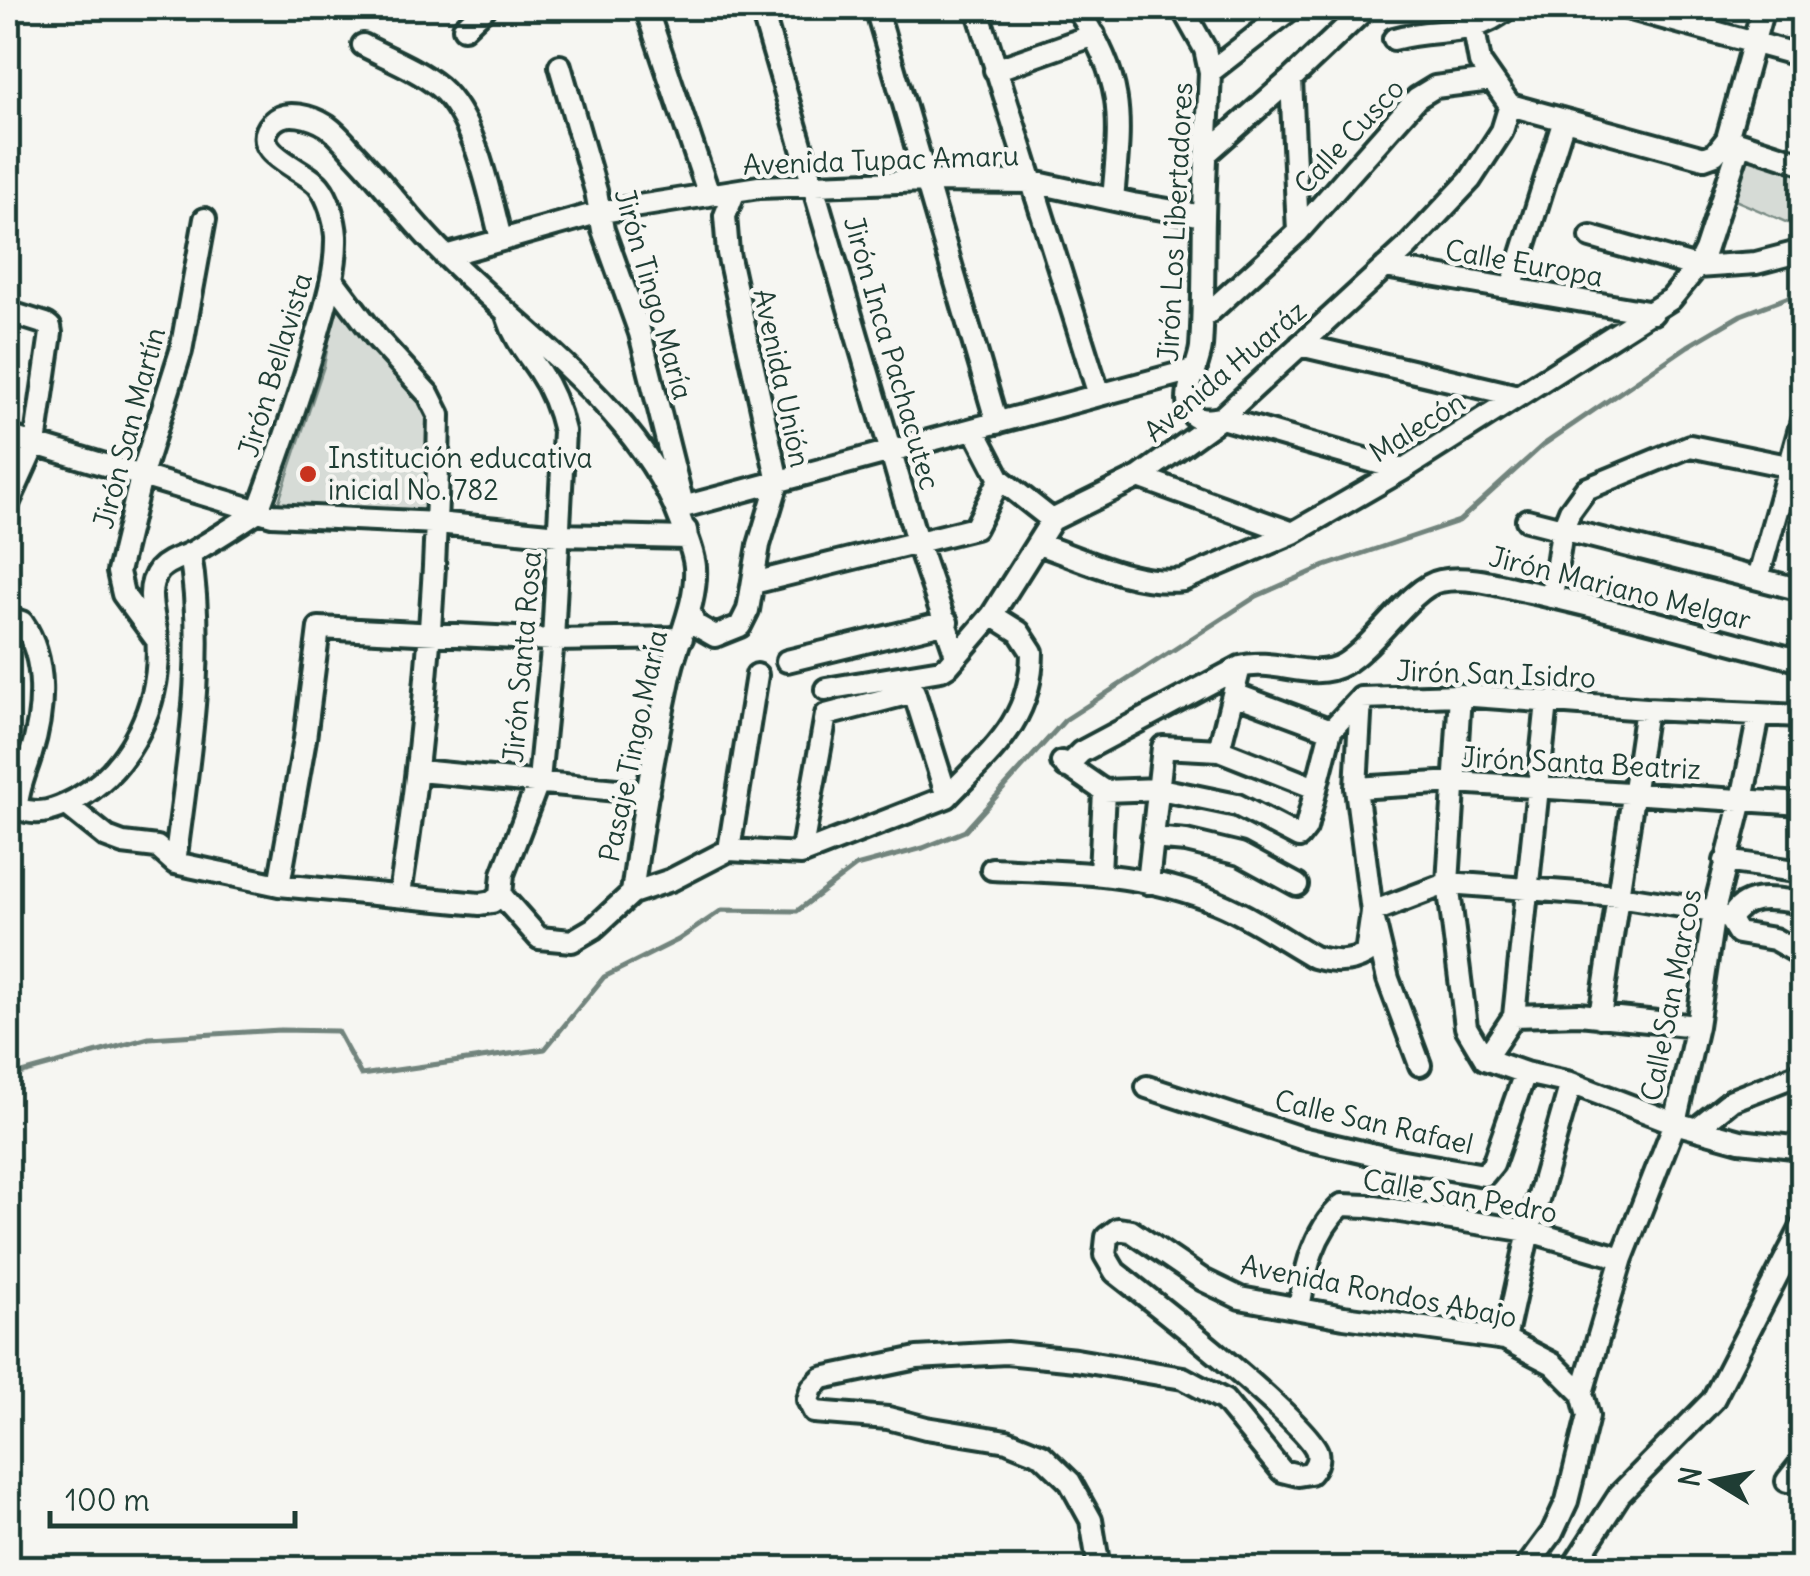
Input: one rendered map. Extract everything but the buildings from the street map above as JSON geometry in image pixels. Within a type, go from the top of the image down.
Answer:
[{"type":"street","points":[[464,28],[485,8]]},
{"type":"street","name":"Jirón Inca Pachacutec","points":[[761,8],[917,541],[956,655]]},
{"type":"street","points":[[876,8],[997,423]]},
{"type":"street","points":[[976,8],[1099,396]]},
{"type":"street","points":[[1077,8],[1113,77],[1119,110],[1113,199]]},
{"type":"street","name":"Jirón Los Libertadores","points":[[1182,8],[1204,49],[1210,72],[1203,318],[1189,408],[1204,420],[1221,418]]},
{"type":"street","points":[[1210,72],[1292,8]]},
{"type":"street","points":[[1207,153],[1366,8]]},
{"type":"street","points":[[1394,39],[1415,33],[1474,29],[1508,8]]},
{"type":"street","points":[[1626,8],[1802,56]]},
{"type":"street","name":"Malecón","points":[[1038,544],[1145,580],[1183,580],[1292,533],[1402,470],[1654,313],[1697,267],[1720,210],[1763,8]]},
{"type":"street","points":[[652,9],[709,195]]},
{"type":"street","points":[[1474,29],[1480,62],[1510,105],[1704,158],[1734,141],[1802,163]]},
{"type":"street","points":[[995,70],[1094,35]]},
{"type":"street","points":[[363,45],[442,89],[465,122],[501,239]]},
{"type":"street","name":"Jirón Tingo María","points":[[560,66],[601,212],[602,230],[640,333],[688,538]]},
{"type":"street","points":[[1292,79],[1298,232]]},
{"type":"street","name":"Calle Cusco","points":[[1203,318],[1298,232],[1417,98],[1435,87],[1490,80]]},
{"type":"street","name":"Avenida Huaráz","points":[[1052,520],[1139,477],[1221,418],[1385,268],[1470,180],[1502,131],[1510,105]]},
{"type":"street","name":"Jirón Bellavista","points":[[258,511],[310,363],[332,279],[336,234],[321,188],[309,175],[274,155],[266,134],[272,122],[286,115],[311,117],[330,128],[445,256],[541,340],[625,430],[670,491],[688,538],[695,567],[690,611]]},
{"type":"street","points":[[1511,289],[1564,120]]},
{"type":"street","name":"Avenida Tupac Amaru","points":[[445,256],[601,212],[734,193],[746,187],[1034,182],[1204,216]]},
{"type":"street","name":"Avenida Unión","points":[[690,611],[694,624],[715,636],[740,626],[748,610],[760,545],[778,482],[728,253],[724,216],[734,193]]},
{"type":"street","name":"Jirón San Martín","points":[[157,641],[123,594],[118,572],[141,477],[181,351],[205,219]]},
{"type":"street","points":[[1591,237],[1697,267],[1756,263],[1802,252]]},
{"type":"street","name":"Calle Europa","points":[[1385,268],[1654,313]]},
{"type":"street","points":[[332,279],[376,338],[429,396],[438,415],[438,523],[420,771],[400,894]]},
{"type":"street","points":[[8,312],[50,327],[35,444],[8,504]]},
{"type":"street","name":"Jirón Santa Rosa","points":[[502,895],[502,874],[539,780],[564,431],[557,403],[539,370],[516,342],[506,313]]},
{"type":"street","points":[[1300,346],[1518,396]]},
{"type":"street","points":[[683,507],[1196,369]]},
{"type":"street","points":[[1221,418],[1402,470]]},
{"type":"street","points":[[1758,578],[1795,468],[1802,421]]},
{"type":"street","points":[[826,689],[941,670],[992,614],[1052,520],[1000,479],[974,429]]},
{"type":"street","points":[[8,436],[258,511],[559,535],[688,538]]},
{"type":"street","points":[[1552,597],[1562,531],[1570,511],[1586,490],[1690,446],[1795,468]]},
{"type":"street","points":[[1139,477],[1292,533]]},
{"type":"street","points":[[753,583],[975,528],[1000,479]]},
{"type":"street","points":[[8,618],[22,622],[30,634],[40,674],[40,724],[17,808],[56,811],[85,794],[124,756],[148,718],[156,678],[157,641],[150,587],[160,568],[258,511]]},
{"type":"street","points":[[1528,520],[1802,590]]},
{"type":"street","points":[[175,863],[196,698],[197,631],[190,553]]},
{"type":"street","name":"Jirón Mariano Melgar","points":[[1104,792],[1064,765],[1240,668],[1256,663],[1324,671],[1344,665],[1426,586],[1440,580],[1469,579],[1552,597],[1802,661]]},
{"type":"street","name":"Pasaje Tingo María","points":[[632,894],[672,667],[690,611]]},
{"type":"street","points":[[66,805],[107,837],[124,844],[157,848],[175,863],[280,885],[480,904],[502,895],[539,938],[572,941],[594,928],[632,894],[671,880],[730,850],[801,854],[947,797],[1005,736],[1021,712],[1032,652],[1019,632],[992,614]]},
{"type":"street","points":[[787,661],[947,622]]},
{"type":"street","points":[[280,885],[319,628],[552,640],[682,638]]},
{"type":"street","points":[[1219,750],[1240,668]]},
{"type":"street","points":[[730,850],[757,675]]},
{"type":"street","points":[[801,854],[826,715],[914,692],[947,797]]},
{"type":"street","points":[[1234,694],[1331,730]]},
{"type":"street","points":[[1460,695],[1448,883],[1466,1028],[1485,1059],[1571,1082],[1696,1129],[1740,1141],[1802,1148]]},
{"type":"street","name":"Jirón San Isidro","points":[[1104,792],[1160,789],[1237,805],[1298,837],[1306,828],[1331,730],[1361,698],[1460,695],[1802,716]]},
{"type":"street","points":[[1361,698],[1356,788],[1372,912],[1388,979],[1420,1065]]},
{"type":"street","points":[[1485,1059],[1514,1016],[1547,702]]},
{"type":"street","points":[[1148,882],[1165,707]]},
{"type":"street","points":[[1600,1016],[1646,709]]},
{"type":"street","name":"Calle San Marcos","points":[[1582,1394],[1622,1258],[1675,1123],[1722,916],[1724,861],[1742,800],[1758,715]]},
{"type":"street","points":[[1163,747],[1219,750],[1316,788]]},
{"type":"street","points":[[420,771],[648,794]]},
{"type":"street","name":"Jirón Santa Beatriz","points":[[1356,788],[1455,782],[1802,804]]},
{"type":"street","points":[[1100,873],[1104,792]]},
{"type":"street","points":[[1152,838],[1186,841],[1240,854],[1297,885]]},
{"type":"street","points":[[1724,861],[1802,872]]},
{"type":"street","points":[[992,869],[1100,873],[1208,898],[1314,957],[1332,962],[1366,954],[1372,912]]},
{"type":"street","points":[[1372,912],[1448,883],[1618,896],[1722,916],[1757,898],[1802,903]]},
{"type":"street","points":[[1722,916],[1738,933],[1774,939],[1802,955]]},
{"type":"street","points":[[1514,1016],[1600,1016],[1698,1026]]},
{"type":"street","name":"Calle San Rafael","points":[[1146,1087],[1301,1138],[1484,1175],[1494,1164],[1526,1073]]},
{"type":"street","points":[[1696,1129],[1732,1100],[1802,1073]]},
{"type":"street","points":[[1505,1339],[1529,1231],[1571,1082]]},
{"type":"street","name":"Calle San Pedro","points":[[1299,1308],[1308,1254],[1326,1220],[1342,1205],[1529,1231],[1622,1258]]},
{"type":"street","points":[[1572,1568],[1620,1494],[1713,1400],[1802,1227]]},
{"type":"street","name":"Avenida Rondos Abajo","points":[[1099,1568],[1091,1520],[1070,1482],[1042,1455],[1007,1440],[888,1418],[814,1412],[808,1400],[812,1388],[822,1378],[918,1358],[1006,1353],[1183,1378],[1224,1400],[1282,1470],[1298,1475],[1310,1473],[1317,1464],[1318,1453],[1312,1442],[1262,1392],[1115,1272],[1104,1254],[1107,1237],[1118,1229],[1132,1231],[1203,1280],[1240,1298],[1505,1339],[1553,1364],[1582,1394]]},
{"type":"street","points":[[1526,1568],[1552,1532],[1567,1501],[1588,1416],[1582,1394]]},
{"type":"street","points":[[1788,1481],[1802,1462]]},
{"type":"shaded area","points":[[1744,148],[1802,167],[1802,229],[1728,197]]},
{"type":"shaded area","points":[[337,298],[431,416],[432,514],[278,504],[324,366]]},
{"type":"waterway","points":[[8,1077],[149,1038],[280,1030],[337,1031],[361,1075],[545,1049],[604,977],[678,940],[722,910],[797,911],[856,866],[923,848],[965,831],[1065,720],[1257,596],[1325,566],[1459,521],[1543,445],[1688,346],[1741,315],[1802,292]]},
{"type":"place","name":"Institución educativa inicial No. 782","points":[[308,474]]}]
